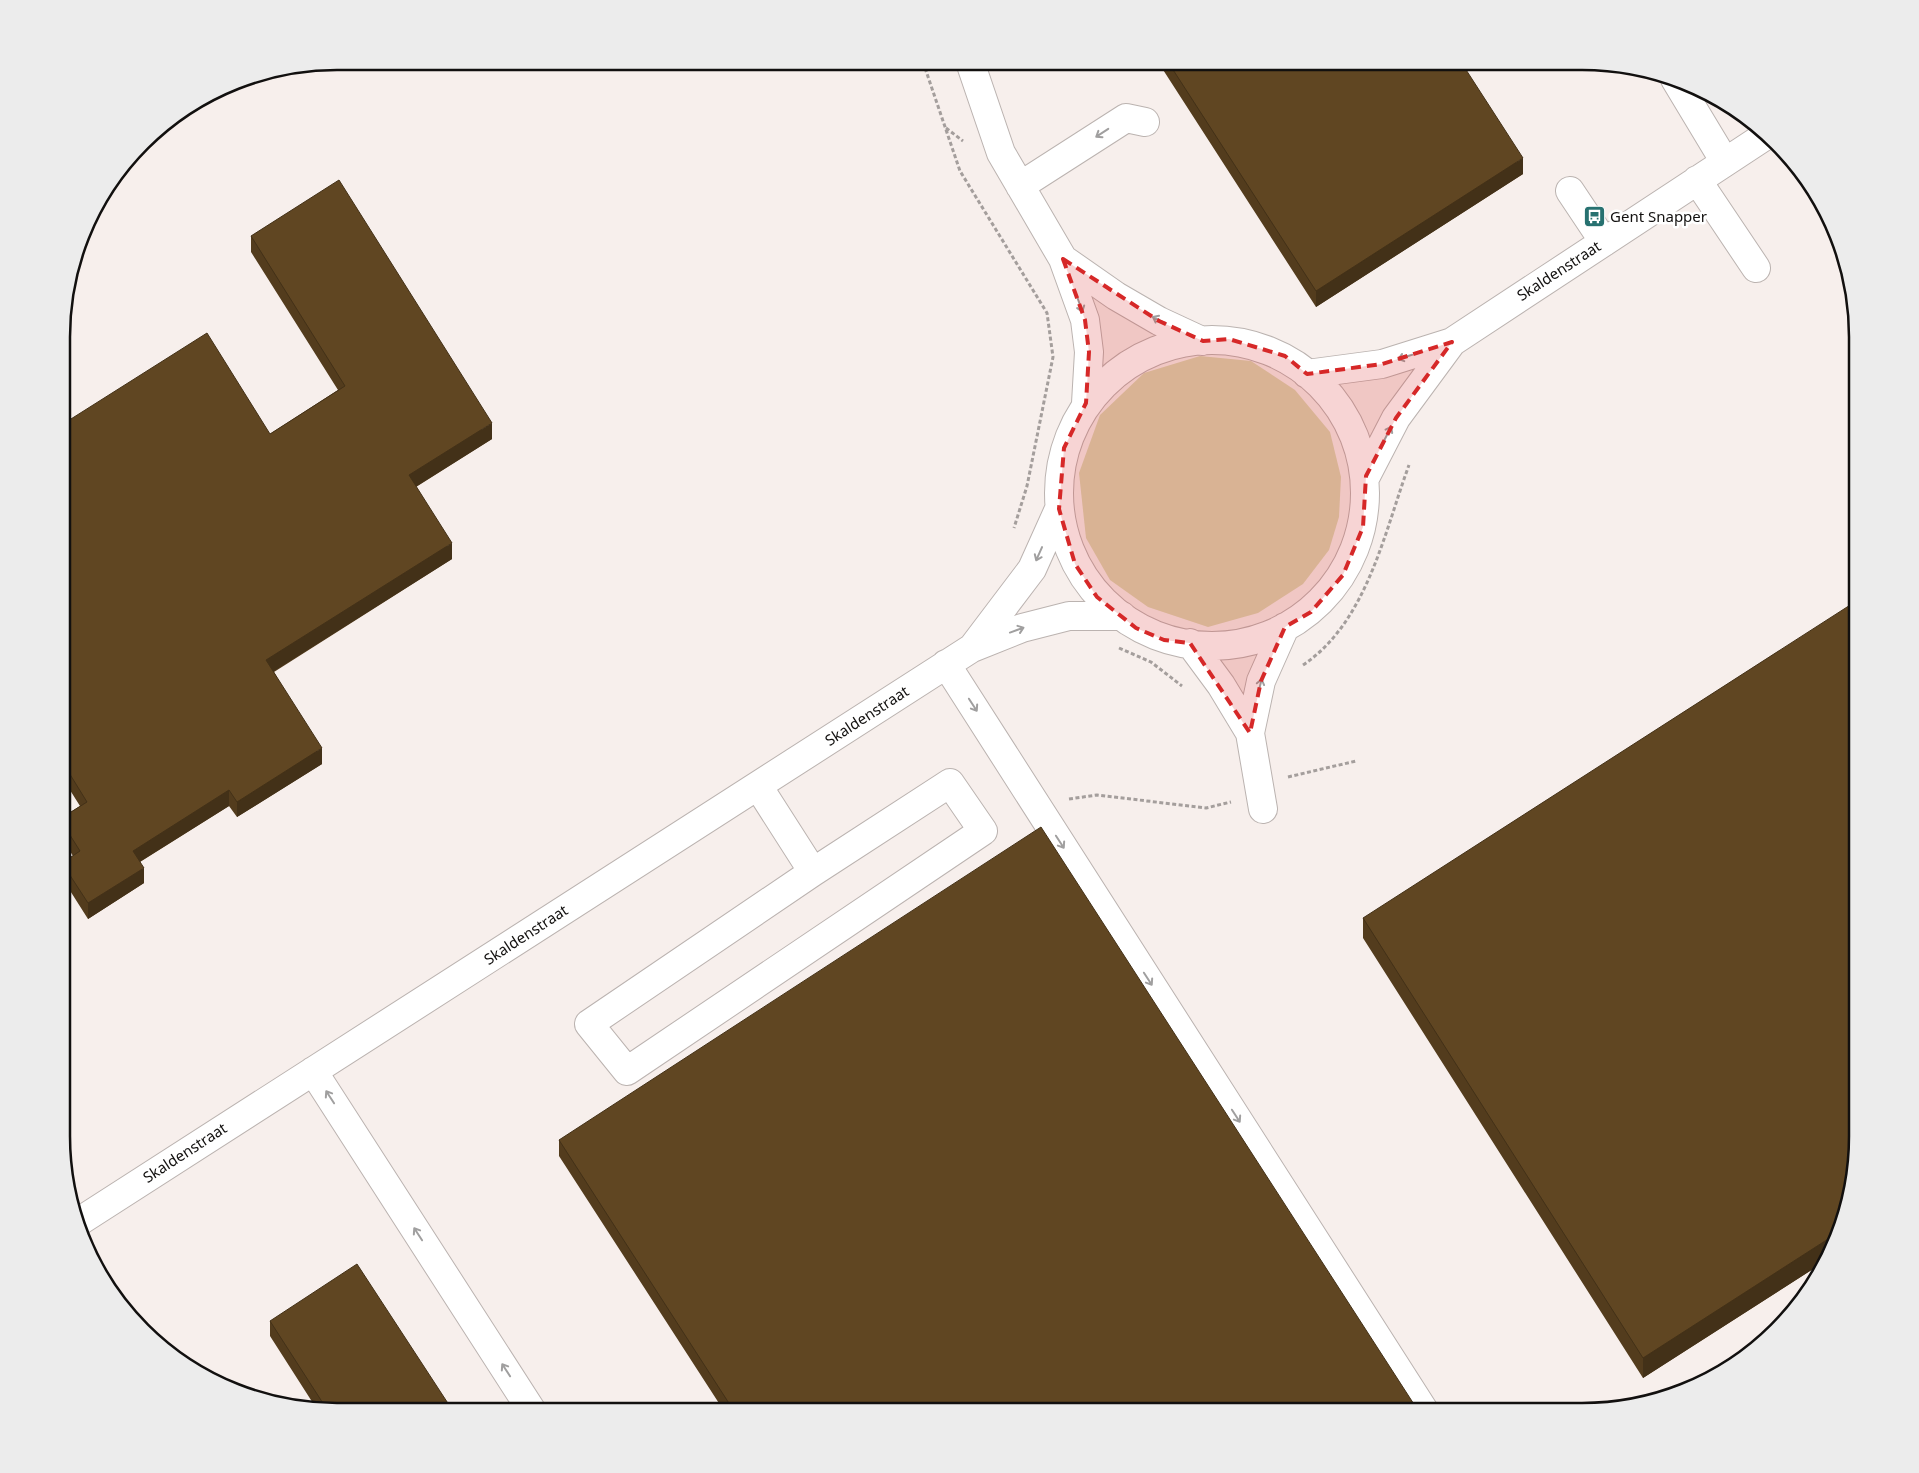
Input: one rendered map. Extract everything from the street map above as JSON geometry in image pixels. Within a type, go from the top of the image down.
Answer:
[{"type":"street","points":[[973,70],[1001,153],[1063,259],[1085,320],[1089,352],[1086,403]]},
{"type":"street","points":[[1681,89],[1725,162]]},
{"type":"street","points":[[1020,186],[1126,118],[1145,122]]},
{"type":"street","name":"Skaldenstraat","points":[[1307,374],[1382,364],[1452,342],[1761,139]]},
{"type":"street","points":[[1697,180],[1756,268]]},
{"type":"street","points":[[1570,191],[1604,242]]},
{"type":"street","points":[[1063,259],[1116,296],[1159,321],[1203,341]]},
{"type":"street","name":"Skaldenstraat","points":[[972,648],[1032,569],[1059,509],[1064,448],[1086,403],[1125,365],[1173,343],[1229,339],[1285,356],[1331,394],[1359,445],[1366,476],[1363,527],[1342,575],[1311,612],[1268,637],[1226,647],[1164,640],[1136,628],[1097,597],[1075,564],[1059,509]]},
{"type":"street","name":"Skaldenstraat","points":[[1366,476],[1396,418],[1452,342]]},
{"type":"street","name":"Skaldenstraat","points":[[83,1219],[972,648],[1022,628],[1069,616],[1122,616]]},
{"type":"street","points":[[1260,795],[1250,734],[1261,681],[1285,628]]},
{"type":"street","points":[[1190,643],[1221,686],[1250,734]]},
{"type":"street","points":[[946,664],[1419,1403]]},
{"type":"street","points":[[950,783],[983,831],[627,1072],[589,1024],[813,872],[950,783]]},
{"type":"street","points":[[758,786],[813,872]]},
{"type":"street","points":[[314,1071],[527,1403]]},
{"type":"path","points":[[927,70],[960,171],[1047,313],[1053,357],[1029,478],[1010,541],[1032,569]]},
{"type":"path","points":[[1261,681],[1292,672],[1320,653],[1346,621],[1376,566],[1409,465]]},
{"type":"path","points":[[1113,647],[1121,648],[1151,662],[1185,689],[1221,686]]},
{"type":"path","points":[[1036,804],[1097,795],[1206,808],[1260,795],[1356,762]]},
{"type":"highlighted area","points":[[1063,259],[1159,321],[1203,341],[1229,339],[1285,356],[1307,374],[1382,364],[1452,342],[1396,418],[1366,476],[1363,527],[1343,575],[1311,612],[1285,627],[1261,681],[1250,733],[1190,643],[1164,640],[1136,628],[1097,597],[1075,564],[1059,509],[1064,448],[1086,403],[1089,352],[1085,320]]},
{"type":"shaded area","points":[[1200,356],[1251,361],[1295,390],[1330,432],[1341,477],[1339,517],[1329,550],[1303,584],[1258,613],[1208,627],[1148,607],[1110,580],[1086,538],[1079,473],[1100,415],[1144,373]]},
{"type":"building","points":[[1173,70],[1466,70],[1523,158],[1316,291]]},
{"type":"building","points":[[339,180],[492,423],[409,475],[452,543],[266,660],[322,748],[237,802],[229,790],[133,851],[144,868],[88,903],[70,875],[70,858],[80,851],[70,835],[70,813],[87,802],[70,774],[70,420],[207,333],[270,434],[345,386],[251,236]]},
{"type":"building","points":[[1849,606],[1849,1136],[1847,1171],[1840,1205],[1829,1239],[1643,1358],[1363,918]]},
{"type":"building","points":[[1041,827],[1413,1403],[729,1403],[559,1140]]},
{"type":"building","points":[[357,1264],[448,1403],[322,1402],[270,1321]]},
{"type":"place","name":"Gent Snapper","points":[[1594,217]]}]
